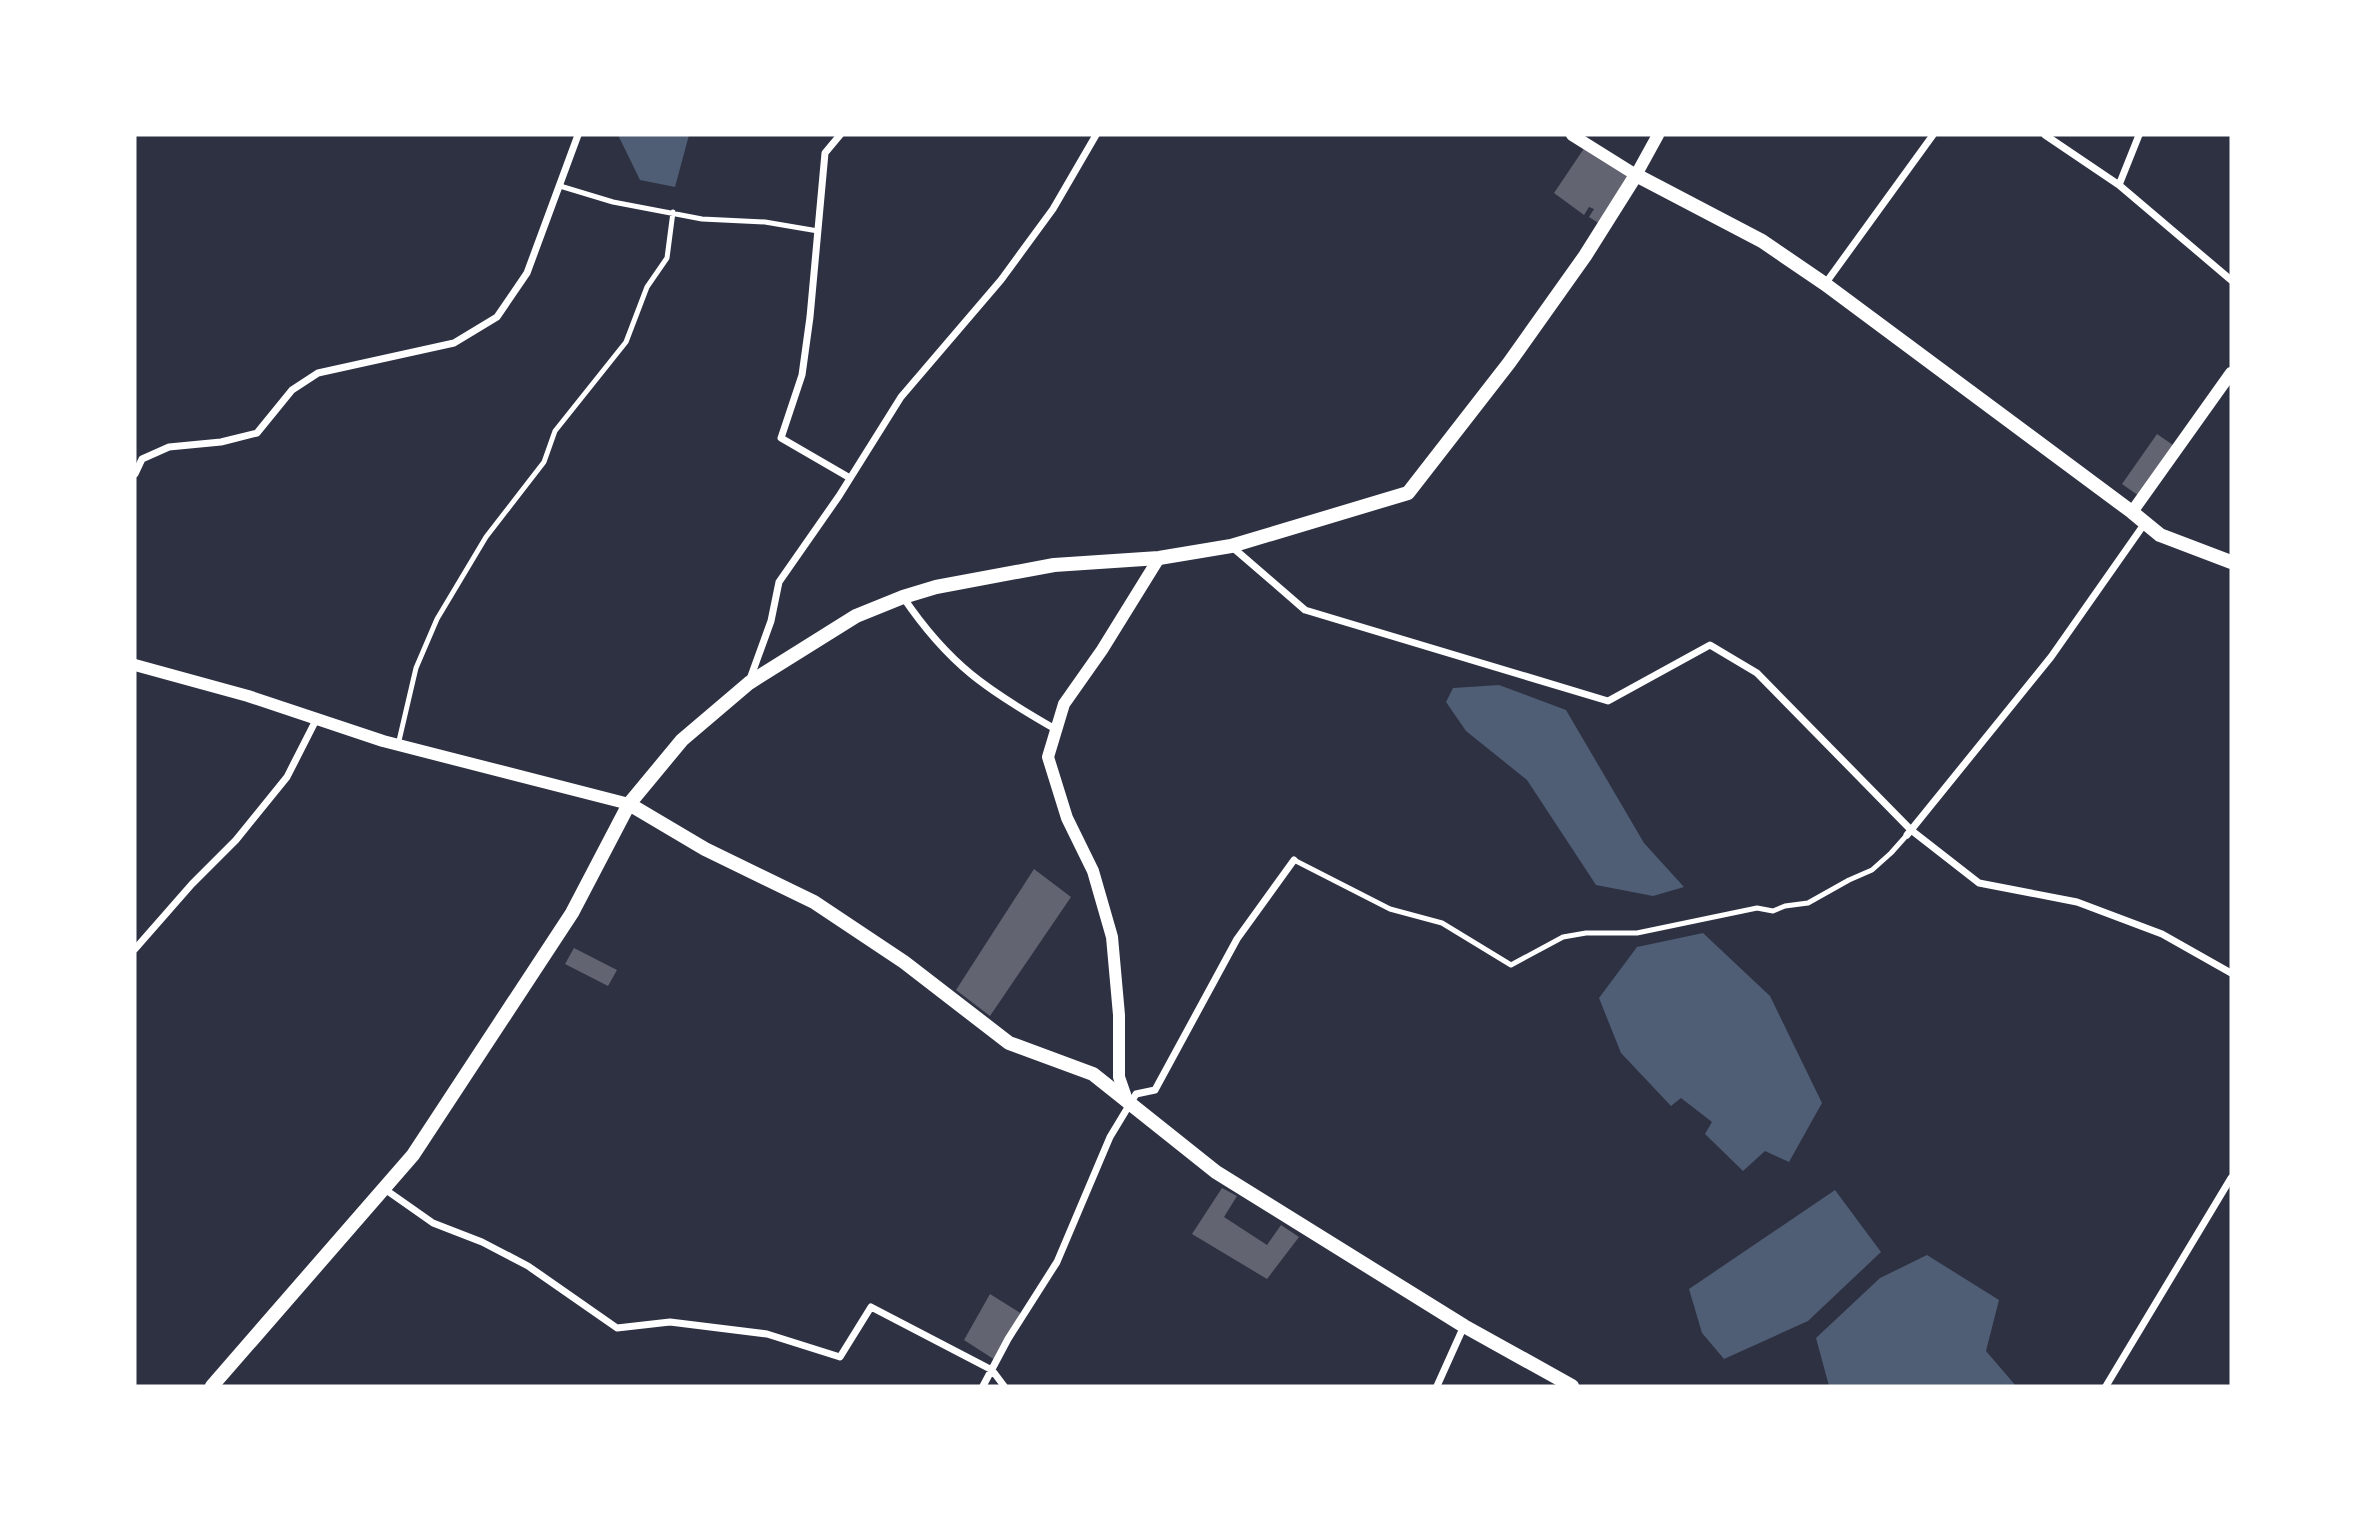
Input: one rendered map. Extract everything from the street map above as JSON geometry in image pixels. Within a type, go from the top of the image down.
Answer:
[{"type":"main road","points":[[212,1386],[386,1190],[413,1155],[572,913],[629,804],[682,740],[749,683],[856,616],[936,587],[1054,565],[1159,558],[1231,546],[1408,493],[1509,363],[1585,256],[1636,175],[1762,241],[1825,284],[2160,535],[2231,562]]},
{"type":"main road","points":[[629,804],[705,849],[814,902],[904,962],[1009,1043],[1093,1074],[1132,1099],[1216,1172],[1464,1326],[1572,1386]]},
{"type":"street","points":[[135,474],[142,459],[169,447],[221,442],[257,433],[292,390],[318,373],[454,343],[496,317],[527,273],[578,135]]},
{"type":"street","points":[[840,135],[825,153],[802,375],[780,438],[850,478]]},
{"type":"street","points":[[749,683],[771,621],[779,582],[901,397],[1001,280],[1053,209],[1096,135]]},
{"type":"street","points":[[1572,135],[1636,175],[1658,135]]},
{"type":"street","points":[[1825,284],[1933,135]]},
{"type":"street","points":[[2046,135],[2119,185],[2231,280]]},
{"type":"street","points":[[2119,185],[2139,135]]},
{"type":"street","points":[[2132,512],[2231,373]]},
{"type":"street","points":[[1909,833],[2052,657],[2145,523]]},
{"type":"street","points":[[1231,546],[1305,610],[1608,701],[1710,645],[1757,673],[1909,833],[1979,883],[2077,902],[2162,934],[2231,973]]},
{"type":"street","points":[[1132,1099],[1119,1077],[1119,1015],[1112,937],[1093,871],[1067,818],[1048,757],[1065,704],[1159,558]]},
{"type":"street","points":[[903,597],[943,651],[967,673],[1000,697],[1057,730]]},
{"type":"street","points":[[135,665],[248,696],[398,745],[629,804]]},
{"type":"street","points":[[135,949],[192,884],[236,840],[287,777],[316,720]]},
{"type":"street","points":[[983,1386],[1057,1262],[1110,1137],[1132,1099],[1155,1090],[1237,939],[1294,860]]},
{"type":"street","points":[[2106,1386],[2231,1178]]},
{"type":"street","points":[[386,1190],[433,1223],[482,1242],[528,1266],[617,1328],[670,1322],[767,1334],[840,1357],[871,1307],[992,1370],[1001,1383]]},
{"type":"street","points":[[1437,1386],[1464,1326]]},
{"type":"lane","points":[[560,186],[613,202],[702,219],[765,222],[818,231]]},
{"type":"lane","points":[[398,745],[416,668],[437,619],[486,537],[544,462],[555,431],[626,342],[647,287],[667,258],[673,212]]},
{"type":"lane","points":[[1294,860],[1390,909],[1442,923],[1511,965],[1563,937],[1586,933],[1637,933],[1757,908],[1773,911],[1785,906],[1808,903],[1872,870],[1909,833]]},
{"type":"water","points":[[618,135],[689,135],[675,187],[640,180]]},
{"type":"water","points":[[1499,685],[1566,710],[1644,843],[1684,887],[1653,896],[1596,885],[1527,780],[1466,731],[1446,702],[1453,688]]},
{"type":"water","points":[[1703,933],[1770,996],[1822,1103],[1789,1162],[1765,1151],[1743,1171],[1705,1134],[1712,1122],[1681,1098],[1671,1106],[1621,1053],[1599,998],[1637,947]]},
{"type":"water","points":[[1835,1190],[1881,1252],[1808,1321],[1724,1359],[1702,1333],[1689,1289]]},
{"type":"water","points":[[1927,1255],[1999,1300],[1986,1351],[2016,1386],[1829,1386],[1816,1338],[1880,1278]]},
{"type":"building","points":[[1585,147],[1631,177],[1600,224],[1589,217],[1594,209],[1589,207],[1584,215],[1554,193]]},
{"type":"building","points":[[2157,434],[2173,445],[2139,496],[2122,484]]},
{"type":"building","points":[[1034,869],[1071,897],[990,1016],[956,990]]},
{"type":"building","points":[[574,948],[617,970],[608,986],[565,964]]},
{"type":"building","points":[[1222,1188],[1237,1196],[1224,1217],[1267,1245],[1281,1225],[1299,1237],[1267,1279],[1192,1234]]},
{"type":"building","points":[[990,1294],[1022,1314],[995,1360],[964,1340]]}]
